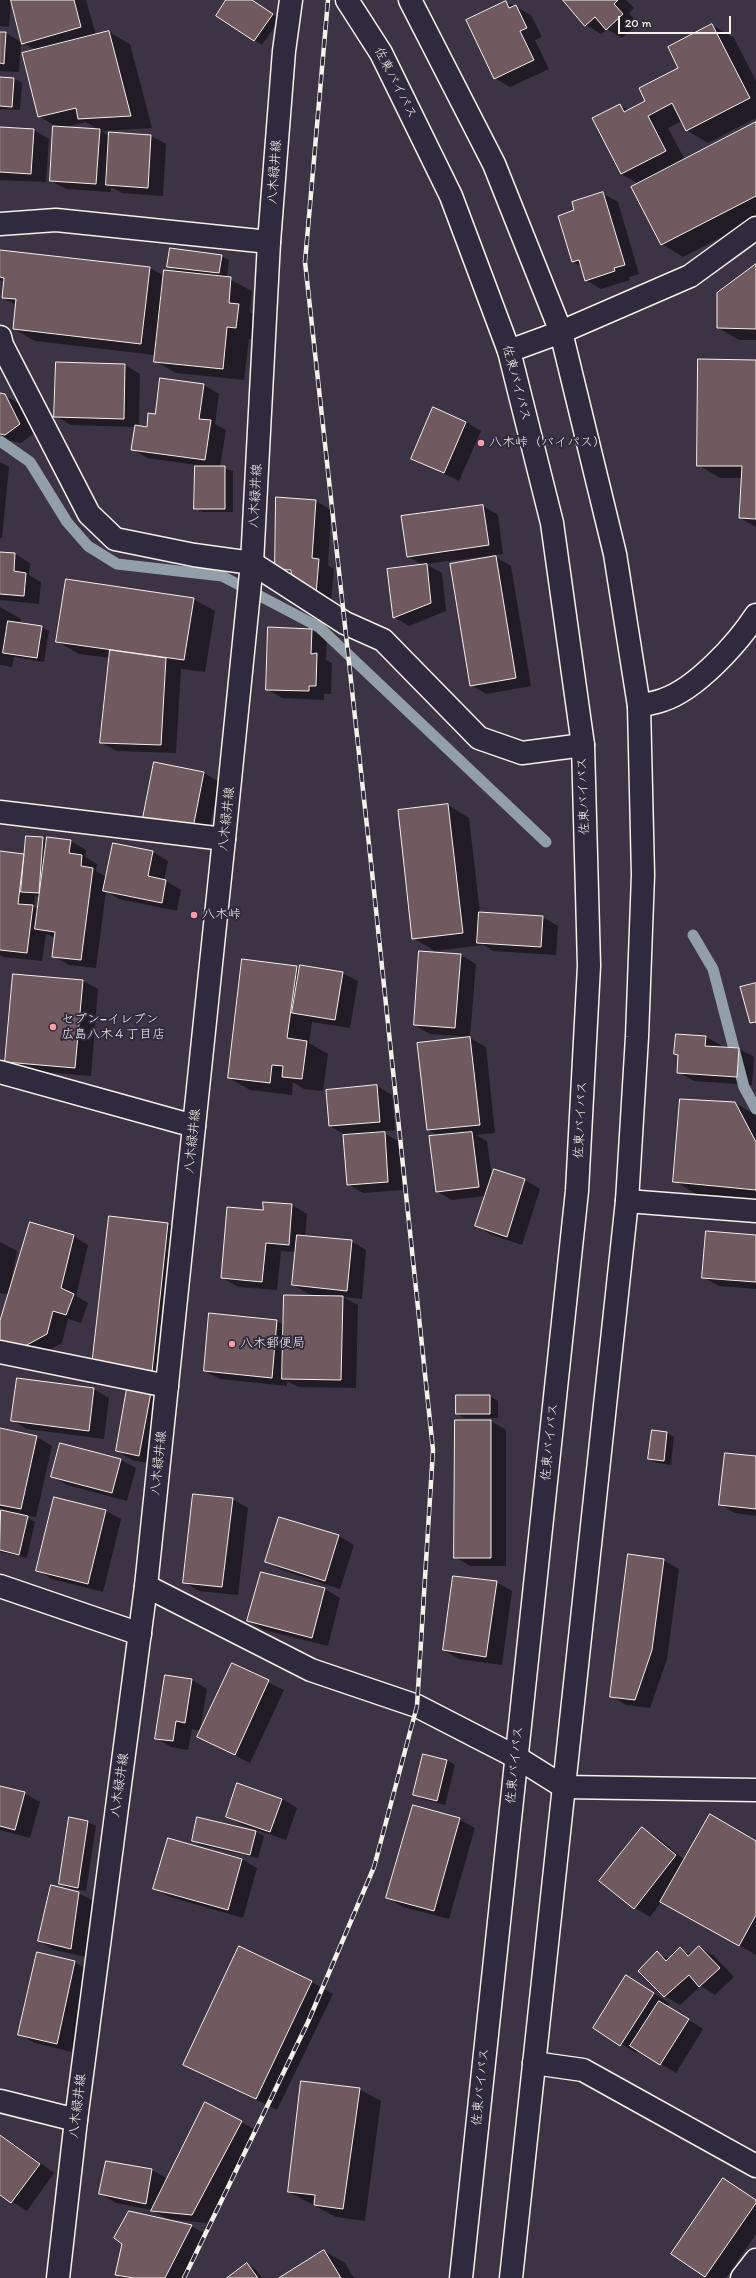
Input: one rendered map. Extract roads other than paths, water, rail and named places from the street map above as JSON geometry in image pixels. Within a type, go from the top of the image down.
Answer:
[{"type":"main road","name":"八木緑井線","points":[[58,2278],[76,2120],[146,1586],[224,839],[252,563],[269,242],[284,51],[291,0]]},
{"type":"main road","name":"佐東バイパス","points":[[347,0],[381,53],[451,196],[509,351],[552,523],[583,745],[589,966],[577,1191],[461,2278]]},
{"type":"main road","points":[[411,2],[494,164],[561,332],[615,554],[639,706],[643,875],[637,1037],[627,1201],[511,2278]]},
{"type":"main road","points":[[0,224],[56,220],[269,242]]},
{"type":"main road","points":[[509,351],[561,332],[690,276],[756,228]]},
{"type":"main road","points":[[0,337],[2,345],[88,514],[115,538],[194,555],[252,563],[345,623],[383,640],[479,738],[522,753],[583,745]]},
{"type":"main road","points":[[639,706],[664,700],[698,680],[745,632],[756,615]]},
{"type":"main road","points":[[0,812],[224,839]]},
{"type":"main road","points":[[0,1072],[194,1126]]},
{"type":"main road","points":[[627,1201],[756,1211]]},
{"type":"main road","points":[[0,1352],[167,1386]]},
{"type":"main road","points":[[0,1586],[140,1634]]},
{"type":"main road","points":[[146,1586],[311,1670],[417,1706],[516,1757],[564,1787],[756,1790]]},
{"type":"main road","points":[[534,2063],[583,2070],[756,2166]]},
{"type":"main road","points":[[0,2101],[76,2120]]},
{"type":"main road","points":[[742,2278],[756,2260]]},
{"type":"waterway","points":[[0,441],[30,462],[67,522],[88,546],[117,564],[222,576],[319,627],[546,842]]},
{"type":"waterway","points":[[693,935],[713,969],[744,1087],[756,1109]]},
{"type":"railway","points":[[184,2278],[308,2022],[374,1867],[417,1706],[433,1450],[372,872],[305,262],[328,0]]},
{"type":"place","name":"八木峠（バイパス）","points":[[481,443]]},
{"type":"place","name":"八木峠","points":[[194,915]]},
{"type":"place","name":"セブン‐イレブン 広島八木４丁目店","points":[[53,1027]]},
{"type":"place","name":"八木郵便局","points":[[232,1344]]}]
